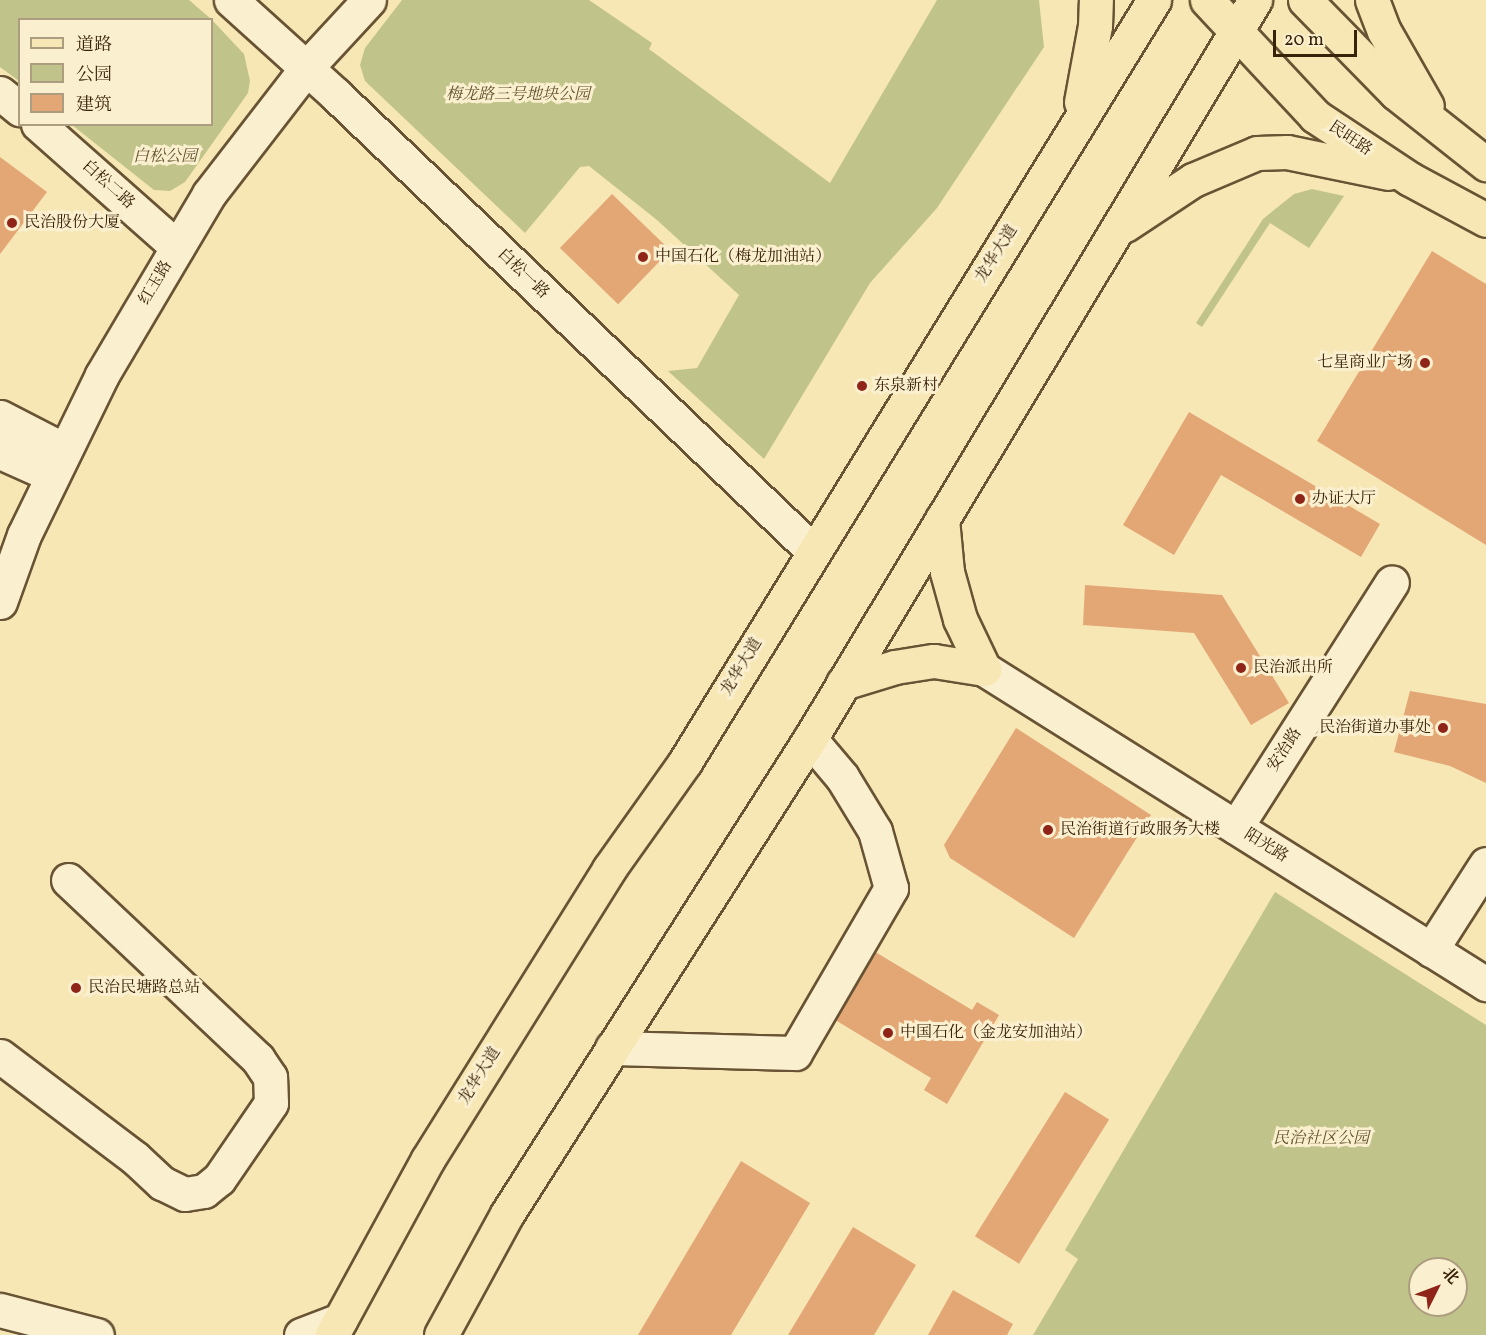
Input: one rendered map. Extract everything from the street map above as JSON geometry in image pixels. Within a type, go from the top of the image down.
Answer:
[{"type":"main road","points":[[1076,127],[1092,47],[1096,0]]},
{"type":"main road","name":"龙华大道","points":[[336,1328],[428,1160],[609,869],[685,762],[1154,0]]},
{"type":"main road","name":"民旺路","points":[[1207,0],[1315,116],[1410,178],[1486,220]]},
{"type":"main road","points":[[441,1335],[507,1214],[810,740],[1255,0]]},
{"type":"main road","points":[[1305,0],[1396,93],[1446,135],[1486,164]]},
{"type":"main road","points":[[1372,0],[1410,80],[1446,135]]},
{"type":"main road","points":[[1117,230],[1193,180],[1257,153],[1318,157],[1410,178]]},
{"type":"main road","points":[[942,519],[947,572],[960,620],[984,669]]},
{"type":"main road","points":[[843,683],[895,667],[934,661],[984,669]]},
{"type":"street","name":"白松一路","points":[[231,0],[307,68],[813,551]]},
{"type":"street","name":"红玉路","points":[[0,602],[58,462],[102,375],[209,194],[307,68],[369,0]]},
{"type":"street","points":[[0,93],[18,107]]},
{"type":"street","name":"白松二路","points":[[40,126],[177,247]]},
{"type":"street","points":[[0,417],[58,462]]},
{"type":"street","points":[[0,452],[58,462]]},
{"type":"street","name":"安治路","points":[[1236,827],[1392,582]]},
{"type":"street","name":"阳光路","points":[[984,669],[1486,984]]},
{"type":"street","points":[[612,1048],[795,1053],[891,888],[875,831],[842,777],[810,740]]},
{"type":"street","points":[[1431,950],[1486,864]]},
{"type":"street","points":[[0,1056],[135,1158],[162,1183],[185,1194],[204,1191],[219,1179],[271,1103],[270,1077],[258,1059],[68,880]]},
{"type":"street","points":[[0,1310],[97,1335]]},
{"type":"street","points":[[301,1335],[336,1328]]},
{"type":"green space","points":[[0,0],[189,0],[210,18],[18,18],[18,80],[0,67]]},
{"type":"green space","name":"梅龙路三号地块公园","points":[[402,0],[589,0],[652,43],[649,49],[830,183],[937,0],[1039,0],[1044,47],[937,208],[870,283],[764,459],[668,371],[697,368],[739,295],[657,220],[589,166],[580,167],[525,233],[365,81],[360,65],[365,48]]},
{"type":"green space","name":"白松公园","points":[[213,21],[244,54],[250,81],[248,93],[185,182],[170,191],[154,190],[73,126],[213,126]]},
{"type":"green space","points":[[1312,189],[1344,196],[1309,248],[1270,223],[1202,327],[1196,323],[1263,219],[1294,194]]},
{"type":"green space","name":"民治社区公园","points":[[1275,892],[1486,1025],[1486,1335],[1033,1335],[1078,1259],[1065,1250]]},
{"type":"building","name":"民治股份大厦","points":[[0,157],[47,192],[0,254]]},
{"type":"building","points":[[612,194],[670,250],[618,304],[560,248]]},
{"type":"building","name":"七星商业广场","points":[[1432,251],[1486,284],[1486,545],[1317,441]]},
{"type":"building","name":"办证大厅","points":[[1189,412],[1380,524],[1361,557],[1221,475],[1174,555],[1123,525]]},
{"type":"building","name":"民治派出所","points":[[1085,585],[1222,595],[1289,703],[1251,725],[1194,633],[1083,625]]},
{"type":"building","name":"民治街道办事处","points":[[1410,691],[1486,704],[1486,783],[1450,766],[1394,752]]},
{"type":"building","name":"民治街道行政服务大楼","points":[[1016,728],[1151,815],[1074,938],[950,858],[944,845]]},
{"type":"building","points":[[867,947],[972,1010],[977,1002],[999,1015],[947,1104],[924,1090],[931,1078],[827,1015]]},
{"type":"building","points":[[1065,1092],[1109,1120],[1019,1264],[975,1236]]},
{"type":"building","points":[[741,1161],[810,1203],[731,1335],[638,1335]]},
{"type":"building","points":[[853,1227],[916,1265],[874,1335],[788,1335]]},
{"type":"building","points":[[953,1290],[1013,1324],[1007,1335],[928,1335]]},
{"type":"place","name":"民治股份大厦","points":[[12,223]]},
{"type":"place","name":"中国石化（梅龙加油站）","points":[[643,257]]},
{"type":"place","name":"七星商业广场","points":[[1425,363]]},
{"type":"place","name":"东泉新村","points":[[862,386]]},
{"type":"place","name":"办证大厅","points":[[1300,499]]},
{"type":"place","name":"民治派出所","points":[[1241,668]]},
{"type":"place","name":"民治街道办事处","points":[[1443,728]]},
{"type":"place","name":"民治街道行政服务大楼","points":[[1048,830]]},
{"type":"place","name":"民治民塘路总站","points":[[76,988]]},
{"type":"place","name":"中国石化（金龙安加油站）","points":[[888,1033]]}]
